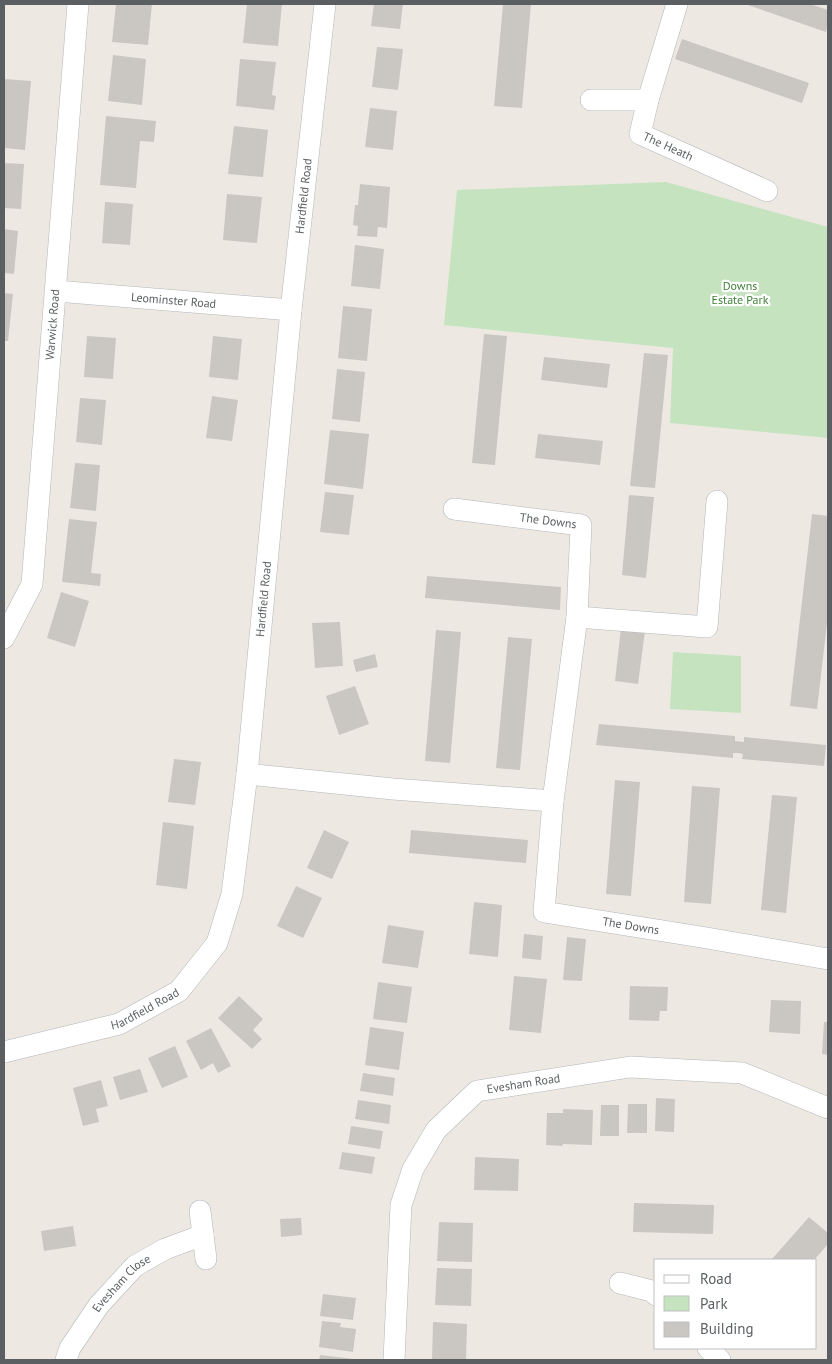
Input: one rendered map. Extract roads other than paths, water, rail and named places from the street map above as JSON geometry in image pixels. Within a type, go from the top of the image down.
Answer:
[{"type":"street","name":"Warwick Road","points":[[4,638],[32,584],[78,4]]},
{"type":"street","name":"Hardfield Road","points":[[4,1052],[119,1024],[180,991],[217,943],[232,894],[247,774],[291,310],[325,4]]},
{"type":"street","name":"The Heath","points":[[677,4],[648,100],[640,134],[766,191]]},
{"type":"street","points":[[591,100],[648,100]]},
{"type":"street","name":"Leominster Road","points":[[56,291],[291,310]]},
{"type":"street","points":[[577,617],[707,627],[717,501]]},
{"type":"street","name":"The Downs","points":[[454,509],[581,525],[577,617],[553,801],[544,912],[828,959]]},
{"type":"street","points":[[247,774],[553,801]]},
{"type":"street","name":"Evesham Road","points":[[394,1360],[401,1205],[413,1169],[436,1130],[477,1091],[630,1067],[742,1073],[828,1108]]},
{"type":"street","points":[[200,1211],[206,1259]]},
{"type":"street","name":"Evesham Close","points":[[66,1360],[70,1348],[99,1305],[135,1266],[165,1249],[203,1235]]},
{"type":"street","points":[[620,1283],[654,1293]]},
{"type":"street","points":[[709,1349],[720,1360]]},
{"type":"park label","name":"Downs Estate Park","points":[[740,293]]}]
